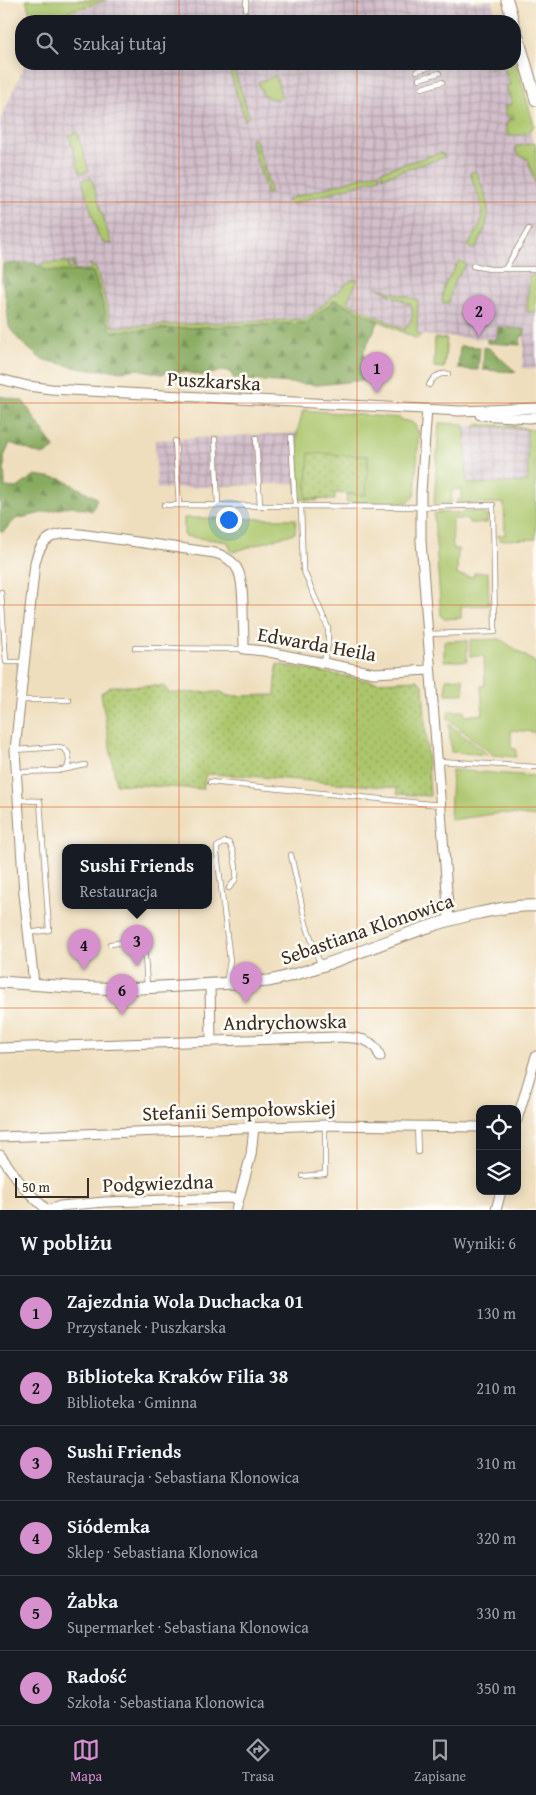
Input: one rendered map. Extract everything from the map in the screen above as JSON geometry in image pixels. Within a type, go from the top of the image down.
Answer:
[{"type":"street","points":[[507,0],[511,15]]},
{"type":"street","points":[[521,48],[536,100]]},
{"type":"street","name":"Puszkarska","points":[[0,379],[51,389],[460,411]]},
{"type":"street","points":[[460,411],[536,408]]},
{"type":"street","points":[[426,409],[420,507],[427,634],[449,919]]},
{"type":"street","points":[[460,411],[484,416],[534,419]]},
{"type":"street","name":"Edwarda Heila","points":[[25,662],[35,563],[39,549],[52,536],[70,533],[104,536],[226,556],[236,567],[241,579],[244,649],[374,672],[398,673],[430,670]]},
{"type":"street","points":[[25,662],[15,750],[15,772],[34,984]]},
{"type":"street","name":"Sebastiana Klonowica","points":[[0,982],[101,989],[225,985],[268,981],[320,966],[449,919],[508,907],[536,906]]},
{"type":"street","name":"Andrychowska","points":[[210,985],[211,1042]]},
{"type":"street","name":"Andrychowska","points":[[0,1048],[350,1037],[373,1043],[378,1049],[380,1057]]},
{"type":"street","points":[[521,1107],[536,1056]]},
{"type":"street","name":"Stefanii Sempołowskiej","points":[[0,1137],[325,1125],[476,1127]]},
{"type":"street","points":[[236,1210],[251,1155],[254,1127]]},
{"type":"street","points":[[0,1155],[25,1189],[49,1210]]},
{"type":"street","points":[[496,1210],[499,1195]]},
{"type":"street","name":"Podgwiezdna","points":[[49,1210],[60,1206],[106,1202],[238,1199]]},
{"type":"lane","points":[[246,0],[246,9]]},
{"type":"lane","points":[[419,79],[439,73]]},
{"type":"lane","points":[[422,88],[442,82]]},
{"type":"lane","points":[[505,269],[529,230]]},
{"type":"lane","points":[[473,266],[490,269],[536,269]]},
{"type":"lane","points":[[429,385],[432,379],[448,374]]},
{"type":"lane","points":[[291,437],[295,506]]},
{"type":"lane","points":[[256,438],[260,506]]},
{"type":"lane","points":[[215,439],[218,505]]},
{"type":"lane","points":[[176,441],[179,505]]},
{"type":"lane","points":[[164,505],[420,507],[493,505],[495,632],[427,634]]},
{"type":"lane","points":[[301,506],[303,569],[328,628],[328,643],[324,663]]},
{"type":"lane","points":[[1,592],[6,662],[25,662]]},
{"type":"lane","points":[[135,648],[244,649]]},
{"type":"lane","points":[[21,700],[69,700]]},
{"type":"lane","points":[[15,750],[64,748],[68,753],[67,769]]},
{"type":"lane","points":[[437,761],[536,767]]},
{"type":"lane","points":[[15,772],[57,771],[85,765]]},
{"type":"lane","points":[[210,782],[440,804]]},
{"type":"lane","points":[[17,800],[40,801],[50,930],[28,933]]},
{"type":"lane","points":[[225,985],[230,961],[217,853],[217,848],[225,842],[232,846],[236,874],[236,879],[230,888]]},
{"type":"lane","points":[[291,856],[306,924],[320,966]]},
{"type":"lane","points":[[110,944],[144,940],[147,988]]},
{"type":"lane","points":[[303,1176],[325,1174],[325,1125]]},
{"type":"lane","points":[[417,1126],[418,1152]]},
{"type":"shaded area","points":[[110,0],[470,0],[471,2],[492,0],[496,15],[63,15]]},
{"type":"shaded area","points":[[22,70],[512,70],[536,153],[536,369],[522,368],[525,329],[497,340],[421,335],[417,339],[335,300],[311,321],[111,331],[48,271],[33,263],[2,263],[0,253],[0,121]]},
{"type":"shaded area","points":[[465,426],[527,429],[528,483],[467,484]]},
{"type":"shaded area","points":[[297,433],[299,483],[157,489],[155,440]]},
{"type":"green space","points":[[26,0],[107,0],[57,15],[30,15]]},
{"type":"green space","points":[[234,70],[249,116],[246,120],[245,120],[230,72]]},
{"type":"green space","points":[[505,70],[518,70],[534,125],[530,131],[520,135],[508,136],[507,121],[514,119],[513,115],[509,119],[504,107],[512,104],[506,86],[510,85]]},
{"type":"green space","points":[[276,76],[282,98],[272,99],[263,95],[258,82]]},
{"type":"green space","points":[[77,132],[89,171],[80,173],[69,136]]},
{"type":"green space","points":[[250,138],[256,140],[271,193],[265,194],[266,190]]},
{"type":"green space","points":[[536,143],[536,187],[528,159],[520,156],[516,151],[516,147]]},
{"type":"green space","points":[[440,153],[445,157],[383,177],[381,171]]},
{"type":"green space","points":[[474,171],[477,173],[488,211],[481,237],[475,249],[472,249],[468,246],[479,228],[482,215],[482,209],[470,173]]},
{"type":"green space","points":[[379,172],[380,178],[292,204],[287,201],[288,199]]},
{"type":"green space","points":[[91,177],[112,244],[104,243],[99,237],[82,180]]},
{"type":"green space","points":[[459,261],[466,264],[453,284],[449,303],[442,302],[444,286]]},
{"type":"green space","points":[[69,262],[68,269],[73,268],[71,262],[74,262],[74,270],[90,270],[90,263],[96,268],[113,327],[307,319],[351,280],[358,279],[347,302],[405,330],[413,316],[411,305],[376,287],[418,300],[417,334],[421,335],[417,339],[335,300],[307,323],[111,331],[93,272],[48,271],[41,268],[42,263]]},
{"type":"green space","points":[[33,263],[48,271],[93,272],[111,331],[307,323],[335,300],[379,321],[364,350],[365,380],[318,385],[234,379],[231,373],[225,370],[204,376],[185,372],[161,374],[138,369],[122,371],[83,369],[41,359],[19,340],[9,327],[2,281],[3,264]]},
{"type":"green space","points":[[529,276],[536,276],[536,312],[527,312]]},
{"type":"green space","points":[[498,327],[525,329],[524,336],[521,336],[520,345],[487,343],[487,339],[497,340]]},
{"type":"green space","points":[[435,338],[447,339],[444,368],[434,367]]},
{"type":"green space","points":[[460,346],[480,347],[478,370],[458,369]]},
{"type":"green space","points":[[484,347],[489,348],[516,372],[483,370]]},
{"type":"green space","points":[[0,396],[23,401],[55,449],[42,455],[10,443],[4,457],[5,487],[17,488],[35,475],[62,479],[97,498],[92,511],[72,506],[16,519],[3,532],[0,531]]},
{"type":"green space","points":[[303,410],[400,418],[400,420],[413,423],[417,431],[419,431],[415,495],[408,502],[398,504],[346,502],[347,494],[366,495],[367,456],[307,498],[317,499],[317,501],[298,499],[296,483],[299,482],[297,433]]},
{"type":"green space","points":[[439,424],[463,424],[465,426],[467,484],[528,482],[527,429],[475,426],[478,424],[517,426],[536,431],[536,539],[499,540],[498,535],[505,535],[504,503],[458,504],[457,500],[462,499],[461,489],[452,490],[451,503],[434,504]]},
{"type":"green space","points":[[309,453],[368,456],[366,495],[335,493],[335,500],[306,498]]},
{"type":"green space","points":[[480,512],[487,516],[487,523],[469,523],[468,519],[452,519],[453,549],[458,549],[457,575],[473,577],[474,573],[488,572],[489,605],[461,606],[461,618],[444,619],[441,616],[434,515],[435,513]]},
{"type":"green space","points":[[184,518],[296,519],[295,533],[233,552],[228,542],[184,536]]},
{"type":"green space","points":[[500,639],[536,663],[536,743],[535,732],[511,730],[511,748],[516,749],[516,757],[493,755],[448,719],[448,711],[464,711],[465,716],[483,714],[481,686],[485,685],[484,656],[470,656],[470,640]]},
{"type":"green space","points":[[467,640],[467,661],[444,661],[444,641]]},
{"type":"green space","points":[[277,664],[377,682],[417,680],[423,685],[430,796],[397,794],[397,788],[206,774],[203,789],[116,784],[101,693],[112,686],[164,686],[169,693],[221,692],[228,696],[275,695]]},
{"type":"green space","points":[[463,678],[464,694],[446,694],[446,679]]},
{"type":"green space","points":[[449,724],[488,755],[451,752]]},
{"type":"green space","points":[[452,770],[534,776],[536,779],[536,817],[502,813],[450,820]]},
{"type":"place","name":"Biblioteka Kraków Filia 38","points":[[479,336]]},
{"type":"place","name":"Zajezdnia Wola Duchacka 01","points":[[377,393]]},
{"type":"place","name":"Sushi Friends","points":[[137,966]]},
{"type":"place","name":"Siódemka","points":[[84,970]]},
{"type":"place","name":"Żabka","points":[[246,1003]]},
{"type":"place","name":"Radość","points":[[122,1015]]}]
